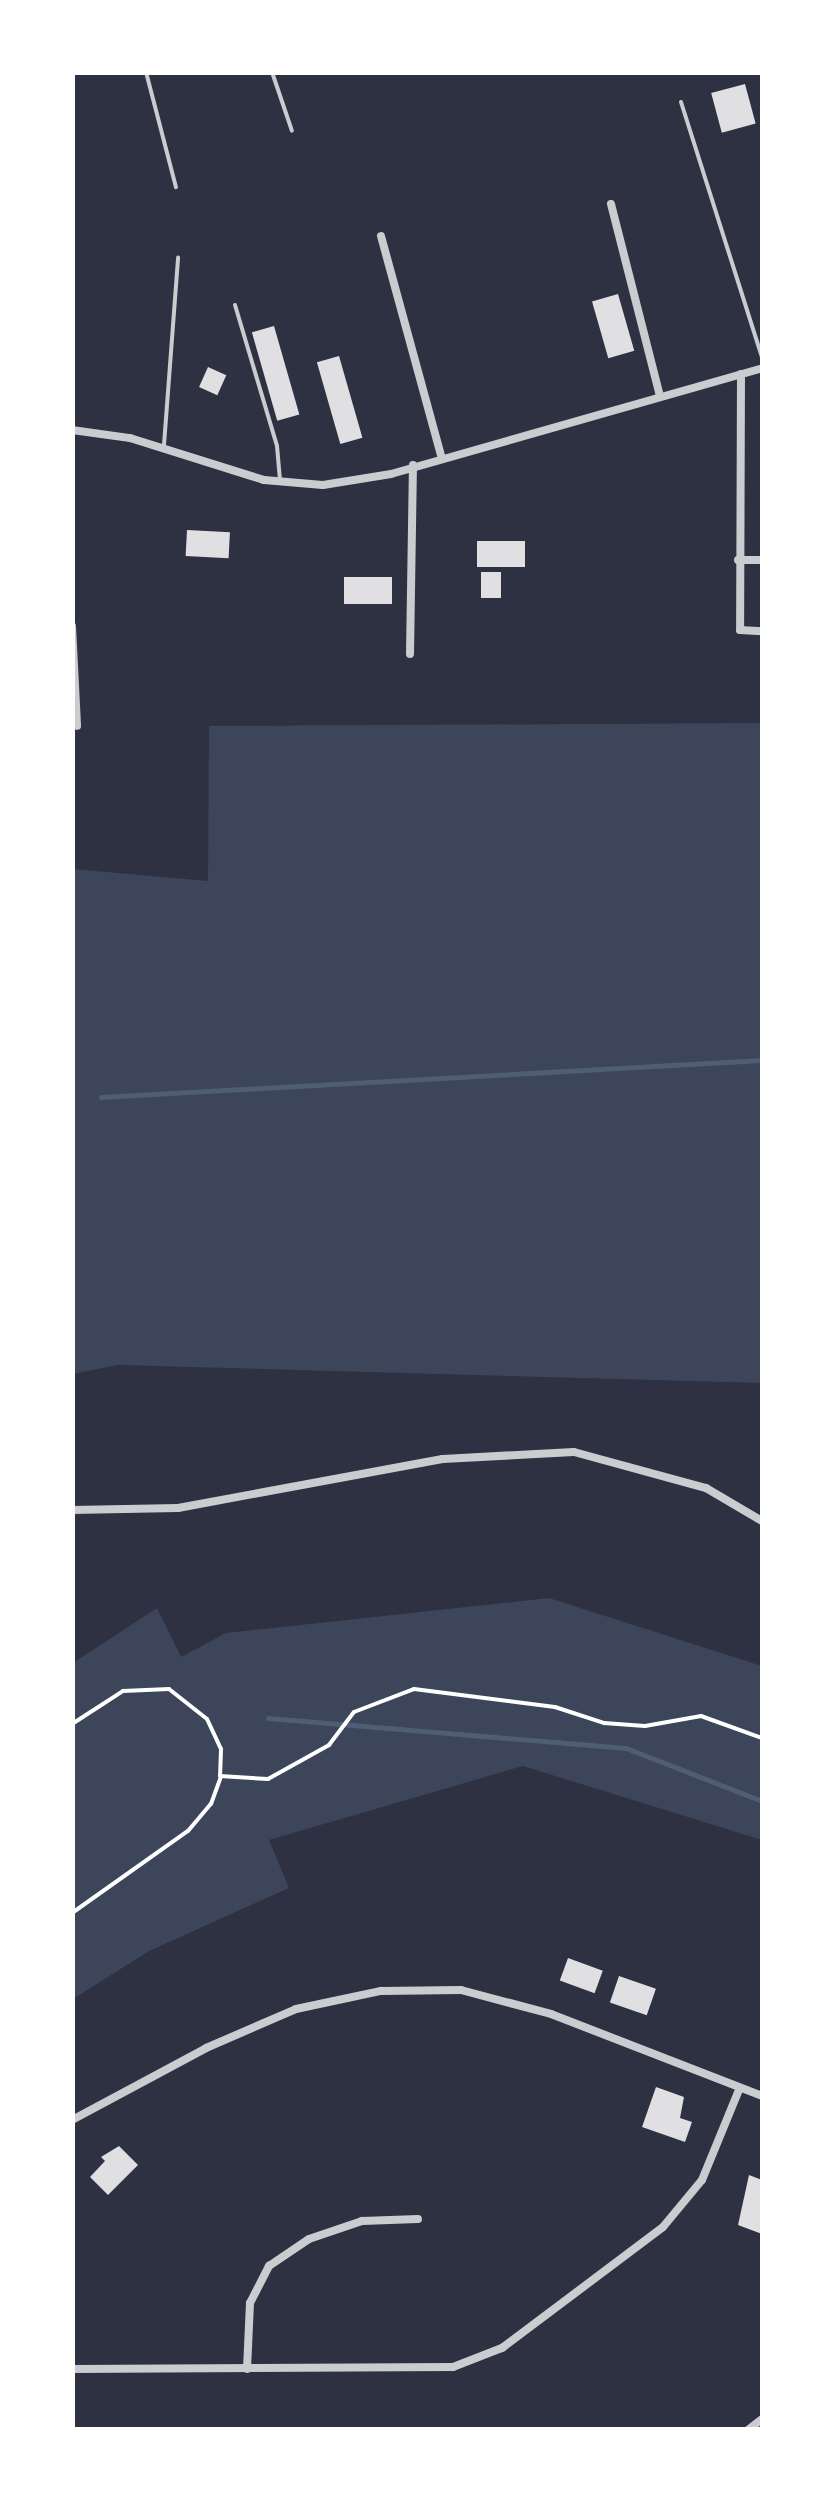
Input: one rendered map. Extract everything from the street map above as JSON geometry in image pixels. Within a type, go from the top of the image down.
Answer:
[{"type":"street","points":[[611,204],[660,396]]},
{"type":"street","points":[[381,236],[441,455]]},
{"type":"street","points":[[72,430],[130,438],[280,482],[323,485],[413,466],[441,455],[762,368]]},
{"type":"street","points":[[741,374],[740,630],[762,631]]},
{"type":"street","points":[[410,654],[413,466]]},
{"type":"street","points":[[738,560],[762,560]]},
{"type":"street","points":[[72,626],[77,726]]},
{"type":"street","points":[[72,1510],[178,1508],[443,1460],[574,1452],[706,1488],[762,1521]]},
{"type":"street","points":[[72,2120],[206,2048],[296,2008],[381,1992],[461,1990],[552,2014],[762,2096]]},
{"type":"street","points":[[72,2369],[453,2367],[502,2348],[663,2227],[702,2180],[739,2090]]},
{"type":"street","points":[[248,2369],[250,2304],[269,2266],[310,2240],[362,2222],[418,2219]]},
{"type":"street","points":[[748,2430],[762,2420]]},
{"type":"lane","points":[[146,72],[176,186]]},
{"type":"lane","points":[[272,72],[292,130]]},
{"type":"lane","points":[[680,102],[762,357]]},
{"type":"lane","points":[[164,450],[178,258]]},
{"type":"lane","points":[[235,305],[277,446],[280,482]]},
{"type":"path","points":[[72,1724],[123,1691],[169,1689],[207,1719],[222,1749],[220,1776],[211,1804],[188,1832],[72,1913]]},
{"type":"path","points":[[220,1776],[268,1779],[329,1745],[354,1712],[414,1690],[555,1707],[627,1726],[701,1716],[762,1738]]},
{"type":"shaded area","points":[[762,723],[762,1383],[118,1365],[73,1374],[73,869],[208,881],[209,726]]},
{"type":"shaded area","points":[[549,1598],[762,1666],[762,1840],[523,1766],[269,1840],[289,1888],[149,1951],[73,1999],[73,1663],[157,1608],[181,1657],[226,1633]]},
{"type":"building","points":[[745,84],[756,124],[722,133],[711,93]]},
{"type":"building","points":[[618,294],[634,351],[608,358],[592,301]]},
{"type":"building","points":[[274,326],[299,414],[277,421],[252,332]]},
{"type":"building","points":[[339,356],[362,438],[340,444],[317,362]]},
{"type":"building","points":[[208,367],[226,375],[217,395],[199,387]]},
{"type":"building","points":[[187,530],[230,532],[229,558],[186,556]]},
{"type":"building","points":[[477,541],[525,541],[525,567],[477,567]]},
{"type":"building","points":[[481,572],[501,572],[501,598],[481,598]]},
{"type":"building","points":[[344,577],[392,577],[392,604],[344,604]]},
{"type":"building","points":[[568,1958],[603,1971],[595,1993],[560,1981]]},
{"type":"building","points":[[619,1976],[656,1989],[647,2015],[610,2002]]},
{"type":"building","points":[[656,2087],[684,2097],[680,2118],[692,2122],[685,2142],[642,2127]]},
{"type":"building","points":[[119,2146],[138,2165],[108,2195],[90,2177],[105,2161],[101,2157]]},
{"type":"building","points":[[749,2175],[762,2180],[762,2234],[738,2225]]},
{"type":"waterway","points":[[101,1097],[762,1060]]},
{"type":"waterway","points":[[268,1718],[626,1748],[762,1801]]}]
